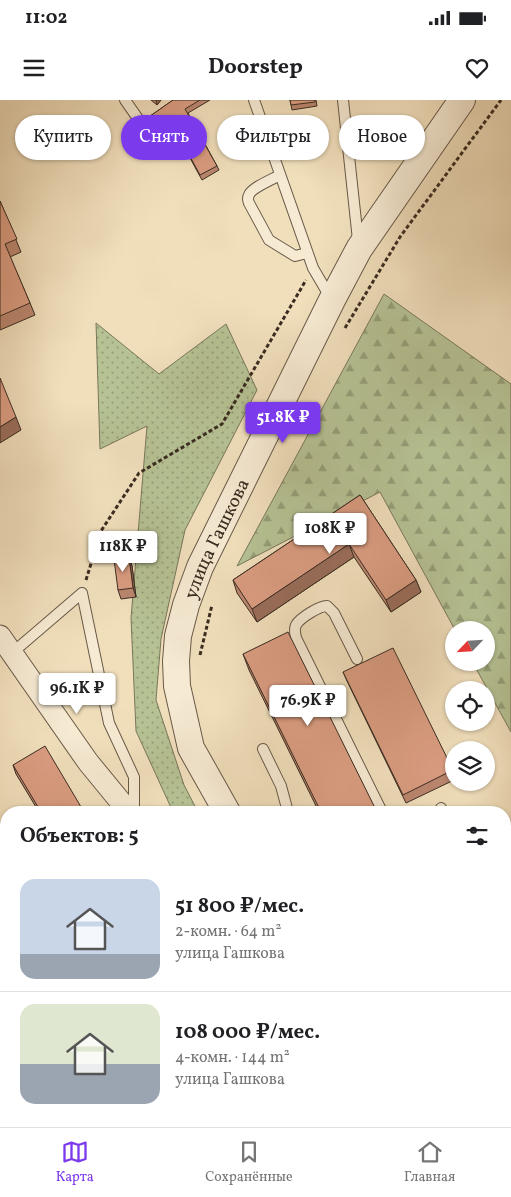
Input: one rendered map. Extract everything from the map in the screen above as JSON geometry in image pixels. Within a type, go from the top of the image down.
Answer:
[{"type":"street","name":"улица Гашкова","points":[[225,806],[192,748],[177,686],[178,636],[186,605],[200,567],[359,249],[462,100]]},
{"type":"street","points":[[6,644],[88,762],[124,806]]},
{"type":"lane","points":[[125,100],[136,115]]},
{"type":"lane","points":[[254,100],[307,253],[313,268],[332,300]]},
{"type":"lane","points":[[343,100],[359,249]]},
{"type":"lane","points":[[280,175],[253,190],[249,193],[248,198],[270,240],[295,256],[307,253]]},
{"type":"lane","points":[[6,644],[82,593],[109,722],[134,777],[134,806]]},
{"type":"lane","points":[[357,659],[334,613],[327,606],[318,608],[296,626],[294,632],[296,638],[379,806]]},
{"type":"lane","points":[[263,749],[281,786],[286,806]]},
{"type":"path","points":[[344,330],[400,237],[501,100]]},
{"type":"path","points":[[82,593],[101,531],[139,473],[222,424],[313,268]]},
{"type":"path","points":[[200,655],[213,600]]},
{"type":"green space","points":[[384,294],[511,384],[511,732],[495,703],[495,681],[483,681],[477,671],[495,671],[495,621],[450,621],[380,492],[237,566]]},
{"type":"green space","points":[[96,323],[159,374],[226,324],[257,390],[185,530],[161,639],[156,700],[184,785],[195,806],[170,806],[136,731],[131,618],[147,426],[100,449]]},
{"type":"building","points":[[173,100],[200,100],[185,109],[188,115],[152,115]]},
{"type":"building","points":[[290,100],[315,100],[315,102],[291,105]]},
{"type":"building","points":[[207,148],[217,166],[200,175],[192,160],[207,160]]},
{"type":"building","points":[[0,201],[17,239],[5,244],[30,303],[0,316]]},
{"type":"building","points":[[0,378],[16,417],[0,427]]},
{"type":"building","points":[[360,495],[416,580],[386,600],[349,544],[252,609],[233,580]]},
{"type":"building","points":[[129,557],[133,588],[118,590],[114,559]]},
{"type":"building","points":[[288,632],[374,806],[318,806],[243,654]]},
{"type":"building","points":[[393,648],[445,754],[445,774],[403,795],[343,672]]},
{"type":"building","points":[[45,746],[80,806],[37,806],[13,765]]}]
